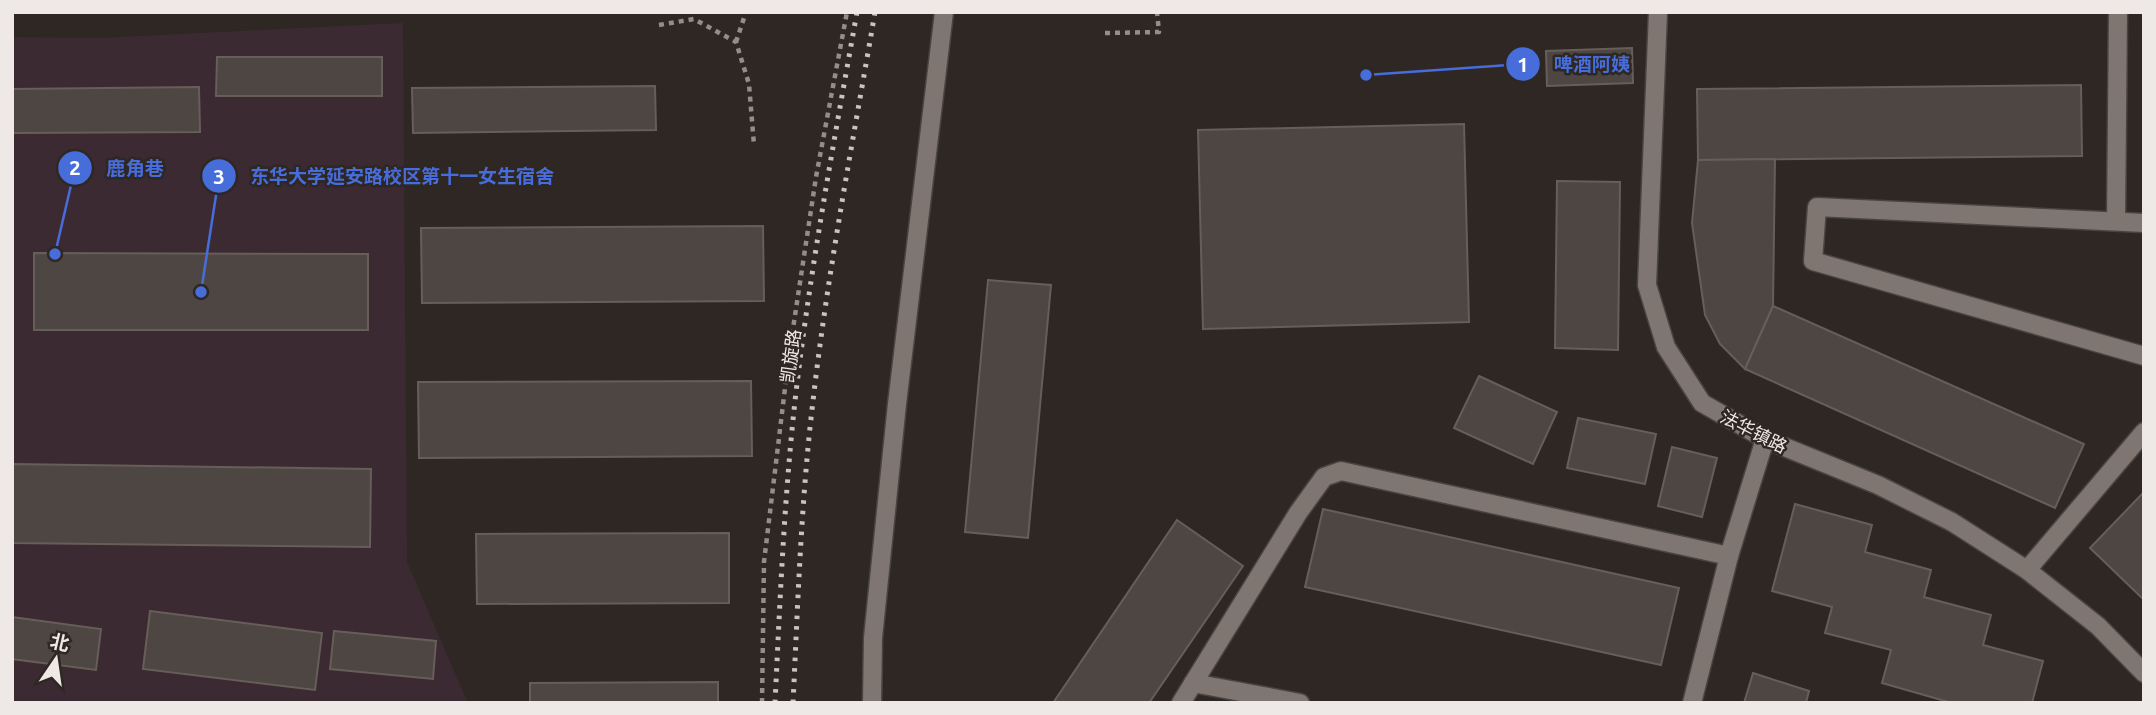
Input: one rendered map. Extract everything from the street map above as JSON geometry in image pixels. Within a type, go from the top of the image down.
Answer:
[{"type":"street","points":[[872,703],[873,638],[897,404],[944,12]]},
{"type":"street","name":"法华镇路","points":[[1658,12],[1647,285],[1665,347],[1702,403],[1765,439],[1878,485],[1927,510],[2027,570],[2098,626],[2144,673]]},
{"type":"street","points":[[2116,222],[2118,12]]},
{"type":"street","points":[[2144,223],[1817,207],[1813,261],[2144,356]]},
{"type":"street","points":[[2027,570],[2144,432]]},
{"type":"street","points":[[1692,703],[1729,556],[1765,439]]},
{"type":"street","points":[[1181,703],[1298,513],[1325,477],[1341,471],[1729,556]]},
{"type":"street","points":[[1194,683],[1300,703]]},
{"type":"path","points":[[746,12],[736,42],[749,84],[754,145]]},
{"type":"path","name":"凯旋路","points":[[762,703],[764,562],[786,383],[816,177],[847,12]]},
{"type":"path","points":[[1105,33],[1159,32],[1157,12]]},
{"type":"path","points":[[659,24],[694,19],[736,42]]},
{"type":"shaded area","points":[[403,23],[407,562],[468,703],[12,703],[12,37],[99,38]]},
{"type":"building","points":[[1632,48],[1633,83],[1547,86],[1546,51]]},
{"type":"building","points":[[217,57],[382,57],[382,96],[216,96]]},
{"type":"building","points":[[2081,85],[2082,156],[1698,160],[1697,89]]},
{"type":"building","points":[[655,86],[656,130],[413,133],[412,88]]},
{"type":"building","points":[[199,87],[200,132],[12,133],[12,89]]},
{"type":"building","points":[[1464,124],[1469,322],[1203,329],[1198,130]]},
{"type":"building","points":[[1775,159],[1773,306],[1745,369],[1720,344],[1705,315],[1692,223],[1698,160]]},
{"type":"building","points":[[1557,181],[1620,182],[1618,350],[1555,348]]},
{"type":"building","points":[[763,226],[764,301],[422,303],[421,228]]},
{"type":"building","points":[[34,253],[368,254],[368,330],[34,330]]},
{"type":"building","points":[[988,280],[1051,285],[1028,538],[965,532]]},
{"type":"building","points":[[1773,306],[2084,444],[2055,508],[1745,369]]},
{"type":"building","points":[[1479,376],[1557,412],[1533,464],[1454,428]]},
{"type":"building","points":[[751,381],[752,456],[419,458],[418,382]]},
{"type":"building","points":[[1578,418],[1656,434],[1645,484],[1567,468]]},
{"type":"building","points":[[1672,447],[1717,458],[1702,517],[1658,506]]},
{"type":"building","points":[[12,464],[371,469],[370,547],[12,543]]},
{"type":"building","points":[[2144,494],[2144,600],[2090,548]]},
{"type":"building","points":[[1795,504],[1872,525],[1865,552],[1931,570],[1924,597],[1991,615],[1983,645],[2043,661],[2032,703],[1952,703],[1882,683],[1891,650],[1825,633],[1832,607],[1772,591]]},
{"type":"building","points":[[1323,509],[1679,588],[1661,665],[1305,587]]},
{"type":"building","points":[[1177,520],[1243,566],[1149,703],[1053,703]]},
{"type":"building","points":[[729,533],[729,603],[477,604],[476,534]]},
{"type":"building","points":[[150,611],[322,633],[315,690],[143,669]]},
{"type":"building","points":[[12,617],[101,629],[96,670],[12,659]]},
{"type":"building","points":[[334,631],[436,641],[433,679],[330,669]]},
{"type":"building","points":[[1753,673],[1809,691],[1806,703],[1744,703]]},
{"type":"building","points":[[718,682],[718,703],[530,703],[530,683]]},
{"type":"railway","points":[[775,703],[785,514],[795,401],[815,254],[857,12]]},
{"type":"railway","points":[[793,703],[803,514],[813,401],[833,254],[875,12]]},
{"type":"place","name":"啤酒阿姨","points":[[1366,75]]},
{"type":"place","name":"鹿角巷","points":[[55,254]]},
{"type":"place","name":"东华大学延安路校区第十一女生宿舍","points":[[201,292]]}]
